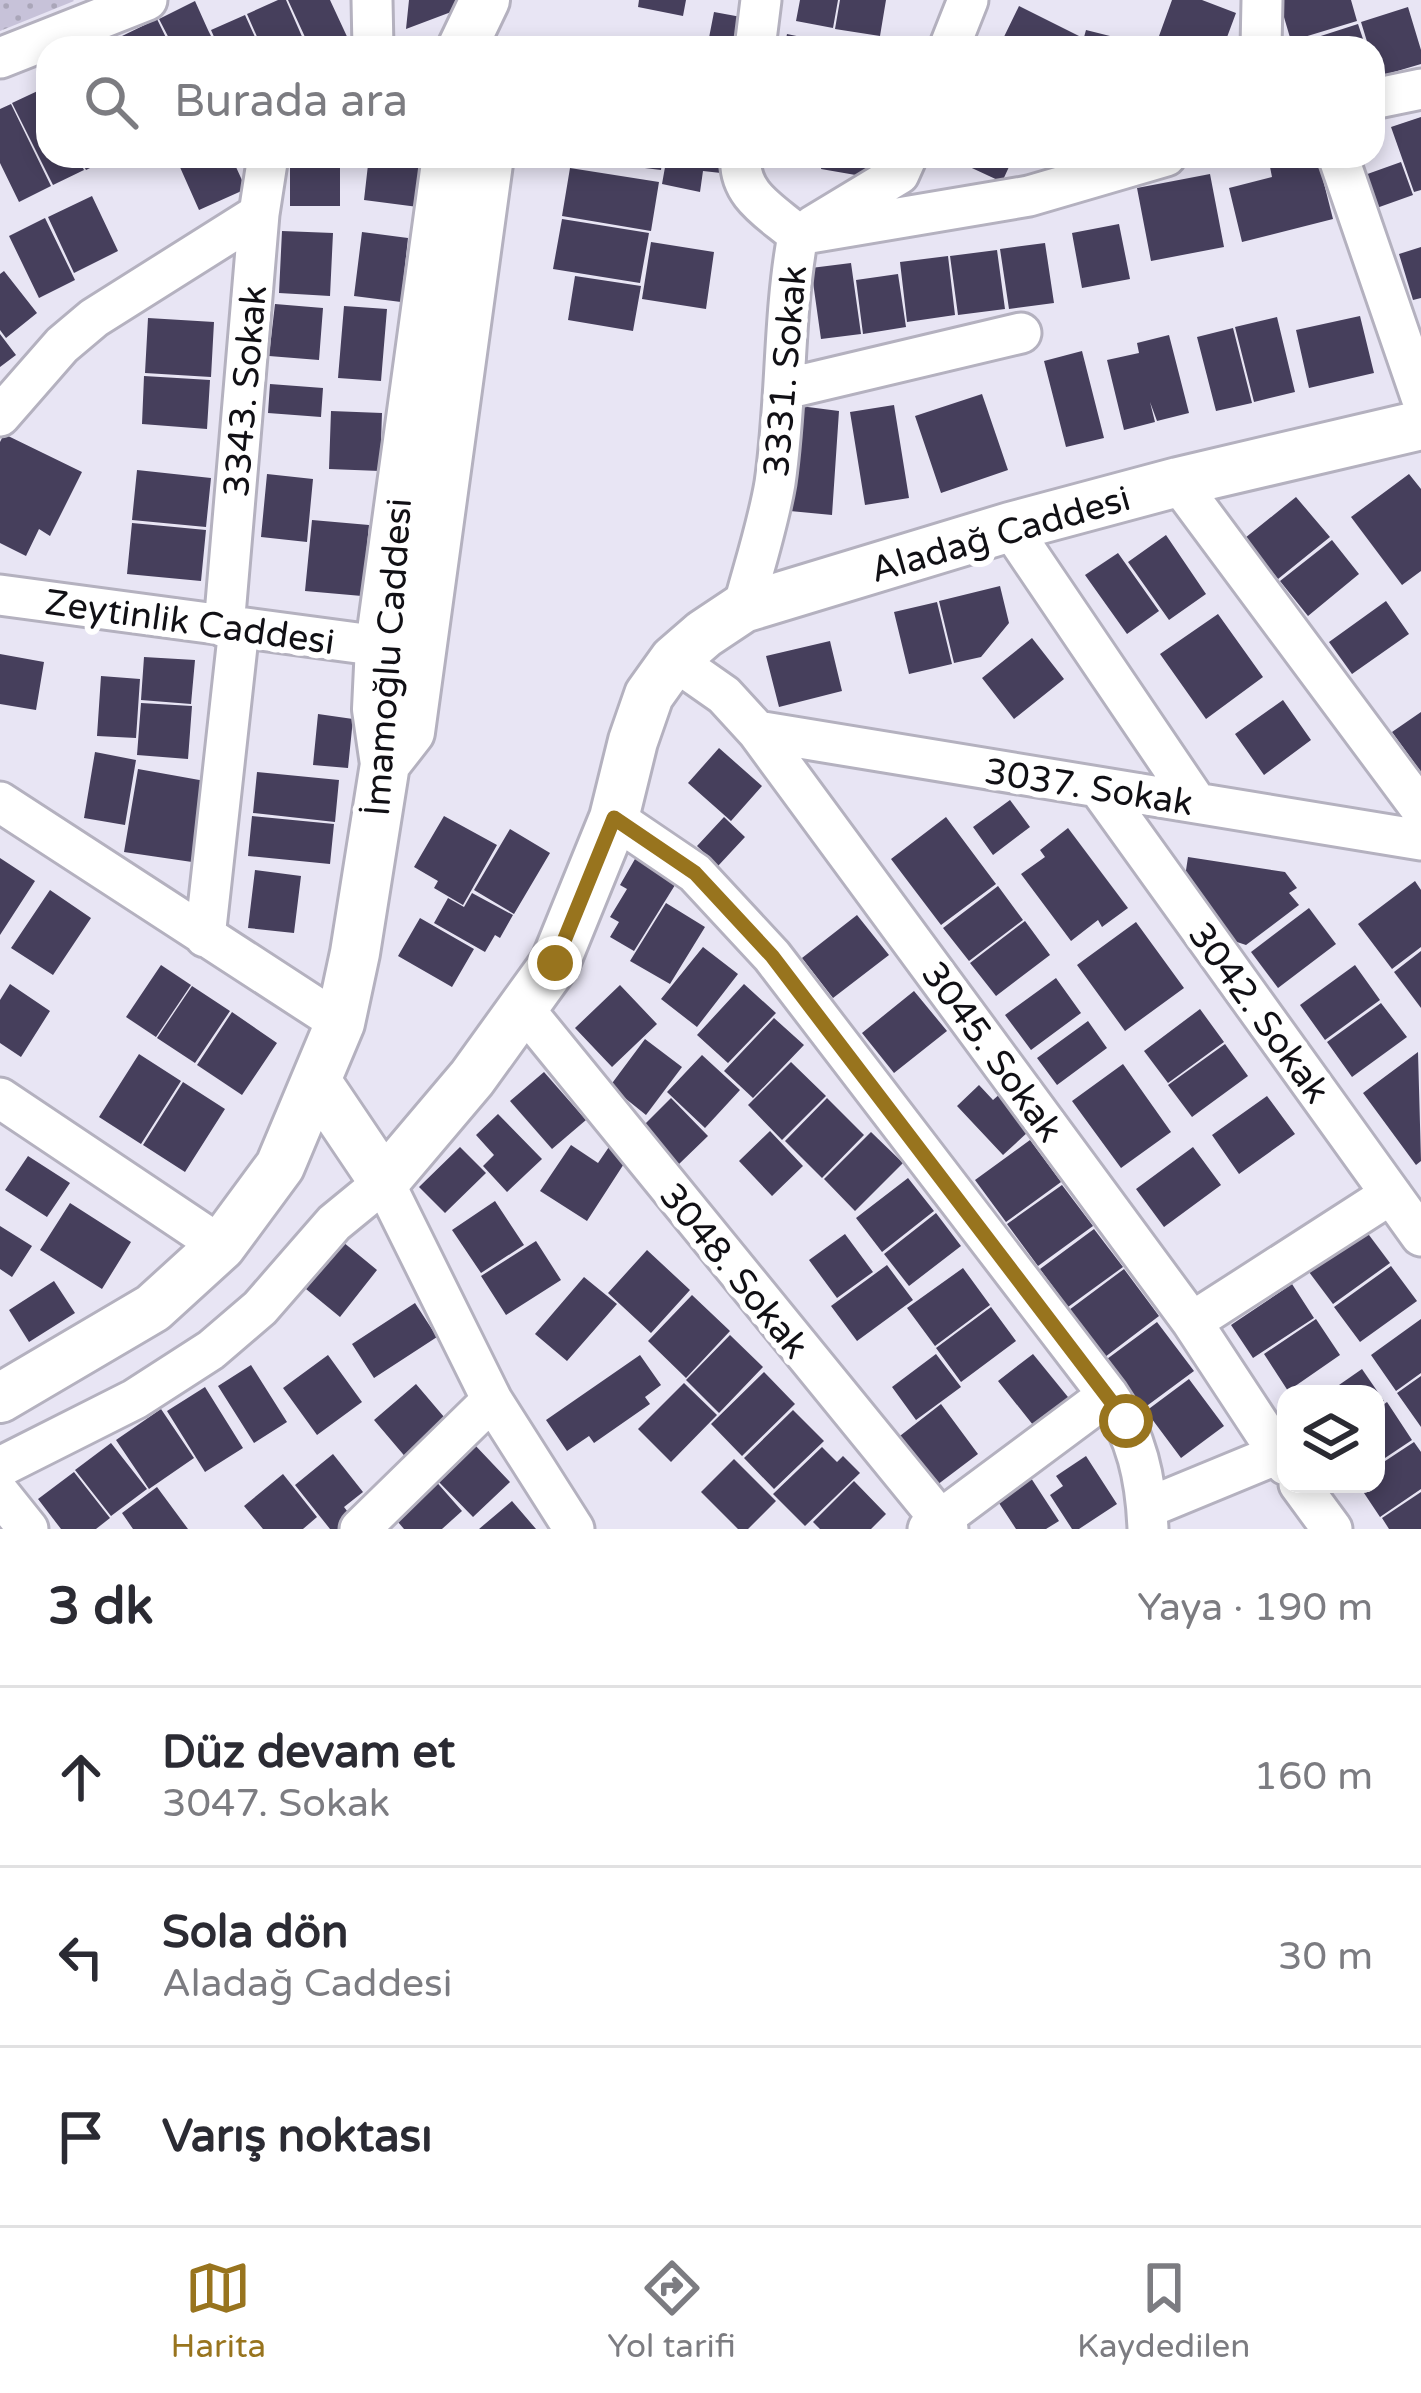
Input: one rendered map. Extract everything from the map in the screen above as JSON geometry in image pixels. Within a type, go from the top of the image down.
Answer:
[{"type":"main road","points":[[473,36],[489,0]]},
{"type":"main road","name":"İmamoğlu Caddesi","points":[[8,1383],[153,1308],[221,1246],[280,1166],[340,1023],[385,764],[377,709],[380,646],[445,168]]},
{"type":"main road","points":[[385,764],[410,732],[487,168]]},
{"type":"main road","name":"Aladağ Caddesi","points":[[385,1182],[524,1009],[555,963],[614,818],[632,741],[649,695],[674,660],[743,608],[1010,527],[1421,425]]},
{"type":"main road","points":[[316,1081],[385,1182]]},
{"type":"street","points":[[372,0],[373,36]]},
{"type":"street","points":[[756,36],[761,0]]},
{"type":"street","points":[[954,36],[968,0]]},
{"type":"street","points":[[1261,36],[1262,0]]},
{"type":"street","points":[[51,36],[122,5]]},
{"type":"street","points":[[0,58],[36,42]]},
{"type":"street","points":[[1385,96],[1421,89]]},
{"type":"street","name":"3343. Sokak","points":[[205,937],[266,168]]},
{"type":"street","name":"3331. Sokak","points":[[740,168],[745,190],[798,235],[774,485],[743,608]]},
{"type":"street","points":[[798,235],[899,175],[902,168]]},
{"type":"street","points":[[798,235],[1029,196],[1125,168]]},
{"type":"street","points":[[1342,168],[1421,397]]},
{"type":"street","points":[[0,416],[62,346],[94,318],[259,214]]},
{"type":"street","points":[[784,389],[1021,334]]},
{"type":"street","points":[[1178,482],[1421,809]]},
{"type":"street","points":[[1010,527],[1196,802]]},
{"type":"street","name":"Zeytinlik Caddesi","points":[[0,595],[380,646]]},
{"type":"street","name":"3045. Sokak","points":[[674,660],[724,695],[757,731],[1192,1322],[1277,1451]]},
{"type":"street","name":"3037. Sokak","points":[[757,731],[1421,840]]},
{"type":"street","name":"3042. Sokak","points":[[1099,788],[1421,1236]]},
{"type":"street","points":[[0,802],[340,1023]]},
{"type":"street","points":[[614,818],[695,873],[772,956],[1108,1395],[1126,1421],[1137,1450],[1148,1519],[1277,1472]]},
{"type":"street","name":"3048. Sokak","points":[[524,1009],[939,1526]]},
{"type":"street","points":[[0,1098],[221,1246]]},
{"type":"street","points":[[0,1467],[134,1399],[211,1350],[260,1308],[334,1222],[385,1182],[492,1400],[574,1529]]},
{"type":"street","points":[[1192,1322],[1391,1194]]},
{"type":"street","points":[[939,1526],[1108,1395]]},
{"type":"street","points":[[360,1529],[492,1400]]},
{"type":"street","name":"3045. Sokak","points":[[1306,1493],[1332,1529]]},
{"type":"street","points":[[0,1494],[28,1529]]},
{"type":"shaded area","points":[[0,0],[73,0],[74,1],[0,31]]},
{"type":"building","points":[[286,0],[302,36],[257,36],[247,14]]},
{"type":"building","points":[[288,0],[330,0],[347,36],[304,36]]},
{"type":"building","points":[[409,0],[467,0],[467,6],[406,29]]},
{"type":"building","points":[[639,0],[686,0],[683,16],[638,7]]},
{"type":"building","points":[[800,0],[838,0],[833,28],[796,21]]},
{"type":"building","points":[[840,0],[886,0],[880,36],[835,29]]},
{"type":"building","points":[[1172,0],[1202,0],[1236,13],[1227,36],[1159,36]]},
{"type":"building","points":[[1279,0],[1351,0],[1357,21],[1308,36],[1290,36]]},
{"type":"building","points":[[195,1],[211,36],[168,36],[159,19]]},
{"type":"building","points":[[1019,6],[1079,36],[1004,36]]},
{"type":"building","points":[[1408,7],[1421,64],[1385,75],[1385,36],[1365,36],[1361,22]]},
{"type":"building","points":[[714,12],[752,19],[749,36],[709,36]]},
{"type":"building","points":[[245,15],[255,36],[214,36],[211,30]]},
{"type":"building","points":[[157,19],[165,36],[122,36]]},
{"type":"building","points":[[1358,24],[1362,36],[1321,36]]},
{"type":"building","points":[[36,92],[36,151],[12,103]]},
{"type":"building","points":[[11,104],[36,155],[36,168],[42,168],[51,186],[19,202],[0,163],[0,109]]},
{"type":"building","points":[[1421,117],[1421,190],[1414,192],[1391,127]]},
{"type":"building","points":[[1401,162],[1413,195],[1371,210],[1359,177]]},
{"type":"building","points":[[44,168],[83,168],[84,170],[53,185]]},
{"type":"building","points":[[180,168],[236,168],[246,189],[199,210]]},
{"type":"building","points":[[290,168],[340,168],[340,206],[290,206]]},
{"type":"building","points":[[368,168],[423,168],[418,207],[364,200]]},
{"type":"building","points":[[570,168],[659,182],[651,231],[562,216]]},
{"type":"building","points":[[665,168],[722,168],[721,173],[703,171],[700,192],[662,184]]},
{"type":"building","points":[[821,168],[874,168],[873,178]]},
{"type":"building","points":[[972,168],[1008,168],[1002,182]]},
{"type":"building","points":[[1270,168],[1320,168],[1333,219],[1242,242],[1229,188],[1272,177]]},
{"type":"building","points":[[1210,174],[1224,247],[1151,261],[1137,188]]},
{"type":"building","points":[[92,196],[118,251],[74,273],[48,217]]},
{"type":"building","points":[[45,218],[75,280],[39,298],[9,236]]},
{"type":"building","points":[[562,219],[649,233],[640,283],[553,269]]},
{"type":"building","points":[[1119,224],[1130,279],[1082,288],[1072,233]]},
{"type":"building","points":[[282,231],[333,233],[330,296],[279,293]]},
{"type":"building","points":[[362,232],[408,238],[401,302],[354,296]]},
{"type":"building","points":[[651,242],[714,252],[706,309],[642,299]]},
{"type":"building","points":[[1045,243],[1054,303],[1009,309],[1000,249]]},
{"type":"building","points":[[1421,247],[1421,298],[1413,300],[1399,254]]},
{"type":"building","points":[[997,250],[1005,309],[958,315],[950,256]]},
{"type":"building","points":[[948,256],[955,315],[907,322],[900,262]]},
{"type":"building","points":[[851,263],[861,334],[821,339],[811,268]]},
{"type":"building","points":[[4,271],[37,313],[6,338],[0,330],[0,274]]},
{"type":"building","points":[[898,274],[906,327],[863,334],[856,280]]},
{"type":"building","points":[[575,276],[641,286],[633,331],[568,320]]},
{"type":"building","points":[[275,304],[323,308],[319,360],[269,356]]},
{"type":"building","points":[[344,306],[387,309],[381,381],[338,378]]},
{"type":"building","points":[[1360,316],[1374,373],[1309,388],[1296,330]]},
{"type":"building","points":[[1277,317],[1295,392],[1254,402],[1235,327]]},
{"type":"building","points":[[148,318],[214,322],[211,377],[145,373]]},
{"type":"building","points":[[1233,328],[1252,403],[1216,411],[1197,337]]},
{"type":"building","points":[[0,334],[16,355],[0,367]]},
{"type":"building","points":[[1169,335],[1189,413],[1157,421],[1150,402],[1155,422],[1124,430],[1107,360],[1139,353],[1137,343]]},
{"type":"building","points":[[1082,351],[1104,438],[1066,447],[1044,361]]},
{"type":"building","points":[[144,376],[210,380],[207,429],[142,424]]},
{"type":"building","points":[[270,384],[323,388],[321,417],[268,413]]},
{"type":"building","points":[[982,394],[1008,470],[941,493],[915,416]]},
{"type":"building","points":[[894,405],[909,498],[865,505],[850,412]]},
{"type":"building","points":[[800,406],[839,411],[832,515],[790,511]]},
{"type":"building","points":[[331,411],[382,413],[380,471],[329,469]]},
{"type":"building","points":[[4,434],[82,472],[50,536],[39,529],[26,556],[0,543],[0,442]]},
{"type":"building","points":[[137,470],[211,478],[206,527],[132,520]]},
{"type":"building","points":[[267,474],[313,479],[307,542],[261,537]]},
{"type":"building","points":[[1409,474],[1421,489],[1421,571],[1402,585],[1351,517]]},
{"type":"building","points":[[1296,497],[1330,537],[1278,579],[1245,538]]},
{"type":"building","points":[[312,520],[369,525],[362,596],[305,591]]},
{"type":"building","points":[[132,523],[206,530],[201,581],[127,574]]},
{"type":"building","points":[[1166,535],[1206,594],[1169,620],[1128,562]]},
{"type":"building","points":[[1332,540],[1359,574],[1308,616],[1280,581]]},
{"type":"building","points":[[1118,553],[1159,611],[1127,634],[1085,575]]},
{"type":"building","points":[[1000,586],[1009,623],[981,657],[954,663],[939,601]]},
{"type":"building","points":[[1386,601],[1409,634],[1352,674],[1329,642]]},
{"type":"building","points":[[937,602],[952,664],[909,674],[894,612]]},
{"type":"building","points":[[1218,614],[1263,677],[1206,719],[1160,654]]},
{"type":"building","points":[[1032,638],[1064,679],[1014,719],[982,678]]},
{"type":"building","points":[[830,641],[842,691],[779,707],[766,656]]},
{"type":"building","points":[[0,654],[44,662],[36,710],[0,704]]},
{"type":"building","points":[[144,657],[195,660],[191,704],[141,700]]},
{"type":"building","points":[[101,676],[140,679],[136,738],[97,736]]},
{"type":"building","points":[[1283,700],[1311,740],[1264,775],[1235,734]]},
{"type":"building","points":[[141,703],[192,706],[188,759],[137,755]]},
{"type":"building","points":[[1421,712],[1421,772],[1392,732]]},
{"type":"building","points":[[318,714],[353,719],[348,768],[313,765]]},
{"type":"building","points":[[719,748],[762,786],[731,821],[688,783]]},
{"type":"building","points":[[95,752],[136,760],[125,825],[84,818]]},
{"type":"building","points":[[138,769],[205,781],[192,862],[124,852]]},
{"type":"building","points":[[257,772],[339,780],[335,822],[253,813]]},
{"type":"building","points":[[1010,800],[1030,827],[993,855],[973,827]]},
{"type":"building","points":[[252,816],[334,824],[330,864],[248,856]]},
{"type":"building","points":[[444,816],[497,845],[463,905],[434,888],[438,881],[414,867]]},
{"type":"building","points":[[724,817],[745,837],[718,866],[697,846]]},
{"type":"building","points":[[946,817],[996,884],[941,925],[891,859]]},
{"type":"building","points":[[1068,828],[1128,908],[1102,927],[1098,920],[1071,941],[1021,874],[1045,857],[1040,850]]},
{"type":"building","points":[[510,829],[550,853],[514,914],[474,890]]},
{"type":"building","points":[[639,852],[680,877],[634,951],[610,937],[619,922],[610,917],[627,889],[620,885]]},
{"type":"building","points":[[1188,857],[1285,872],[1297,888],[1289,893],[1299,905],[1246,945],[1234,941],[1185,877]]},
{"type":"building","points":[[0,858],[35,881],[0,935]]},
{"type":"building","points":[[255,870],[301,876],[294,933],[248,928]]},
{"type":"building","points":[[1415,881],[1421,890],[1421,947],[1392,969],[1358,924]]},
{"type":"building","points":[[998,886],[1023,920],[969,961],[943,928]]},
{"type":"building","points":[[50,890],[91,918],[53,975],[11,948]]},
{"type":"building","points":[[472,893],[513,915],[485,952],[434,923],[448,898],[464,907]]},
{"type":"building","points":[[666,903],[705,927],[670,984],[630,961]]},
{"type":"building","points":[[1309,908],[1336,944],[1278,988],[1251,952]]},
{"type":"building","points":[[857,915],[889,955],[833,998],[802,958]]},
{"type":"building","points":[[420,918],[474,949],[452,987],[398,956]]},
{"type":"building","points":[[1025,921],[1050,955],[996,996],[970,963]]},
{"type":"building","points":[[1136,922],[1184,988],[1125,1031],[1077,965]]},
{"type":"building","points":[[703,947],[738,974],[697,1027],[661,999]]},
{"type":"building","points":[[1421,951],[1421,1008],[1394,972]]},
{"type":"building","points":[[161,965],[191,985],[156,1037],[126,1017]]},
{"type":"building","points":[[1355,965],[1380,1000],[1325,1040],[1300,1005]]},
{"type":"building","points":[[1056,978],[1081,1013],[1031,1050],[1005,1015]]},
{"type":"building","points":[[10,984],[50,1011],[21,1057],[0,1043],[0,1000]]},
{"type":"building","points":[[744,984],[776,1013],[728,1063],[697,1035]]},
{"type":"building","points":[[620,985],[657,1024],[612,1067],[575,1028]]},
{"type":"building","points":[[192,986],[230,1011],[195,1063],[157,1038]]},
{"type":"building","points":[[914,991],[947,1031],[894,1073],[862,1033]]},
{"type":"building","points":[[1381,1003],[1407,1037],[1352,1077],[1327,1042]]},
{"type":"building","points":[[1200,1009],[1224,1042],[1168,1083],[1144,1051]]},
{"type":"building","points":[[232,1012],[277,1043],[242,1095],[197,1065]]},
{"type":"building","points":[[774,1018],[804,1045],[753,1098],[724,1071]]},
{"type":"building","points":[[1088,1021],[1107,1048],[1057,1085],[1037,1058]]},
{"type":"building","points":[[645,1039],[682,1067],[646,1115],[610,1086]]},
{"type":"building","points":[[1225,1044],[1248,1076],[1192,1117],[1168,1085]]},
{"type":"building","points":[[1418,1052],[1421,1161],[1416,1165],[1363,1093]]},
{"type":"building","points":[[139,1054],[181,1081],[141,1144],[99,1117]]},
{"type":"building","points":[[702,1055],[740,1090],[705,1128],[667,1092]]},
{"type":"building","points":[[791,1062],[826,1096],[782,1140],[748,1105]]},
{"type":"building","points":[[1123,1064],[1171,1132],[1121,1168],[1072,1101]]},
{"type":"building","points":[[544,1072],[586,1120],[552,1149],[510,1101]]},
{"type":"building","points":[[183,1082],[225,1109],[185,1172],[143,1145]]},
{"type":"building","points":[[979,1085],[993,1100],[1009,1086],[1041,1120],[1003,1155],[957,1106]]},
{"type":"building","points":[[1267,1096],[1295,1134],[1239,1174],[1212,1135]]},
{"type":"building","points":[[671,1098],[708,1136],[679,1164],[642,1127]]},
{"type":"building","points":[[827,1098],[864,1135],[822,1178],[785,1141]]},
{"type":"building","points":[[498,1114],[542,1159],[507,1192],[483,1166],[494,1155],[476,1135]]},
{"type":"building","points":[[770,1131],[803,1166],[772,1196],[739,1161]]},
{"type":"building","points":[[871,1132],[903,1163],[855,1211],[824,1179]]},
{"type":"building","points":[[1030,1140],[1061,1182],[1006,1222],[975,1180]]},
{"type":"building","points":[[611,1144],[629,1156],[587,1221],[540,1191],[571,1145],[598,1163]]},
{"type":"building","points":[[460,1147],[486,1173],[445,1213],[419,1187]]},
{"type":"building","points":[[1193,1147],[1221,1185],[1164,1227],[1136,1189]]},
{"type":"building","points":[[28,1156],[70,1183],[47,1217],[5,1190]]},
{"type":"building","points":[[908,1178],[934,1211],[882,1252],[856,1218]]},
{"type":"building","points":[[1062,1185],[1093,1226],[1038,1266],[1007,1224]]},
{"type":"building","points":[[495,1201],[524,1245],[481,1273],[452,1230]]},
{"type":"building","points":[[70,1203],[131,1242],[102,1289],[40,1250]]},
{"type":"building","points":[[936,1213],[961,1246],[909,1286],[884,1254]]},
{"type":"building","points":[[0,1226],[32,1246],[12,1277],[0,1269]]},
{"type":"building","points":[[1363,1227],[1390,1263],[1333,1304],[1306,1268]]},
{"type":"building","points":[[1094,1229],[1123,1267],[1068,1307],[1040,1269]]},
{"type":"building","points":[[845,1234],[873,1272],[837,1298],[809,1260]]},
{"type":"building","points":[[536,1241],[561,1280],[506,1315],[481,1276]]},
{"type":"building","points":[[343,1242],[377,1270],[340,1317],[306,1289]]},
{"type":"building","points":[[647,1250],[690,1290],[651,1333],[608,1293]]},
{"type":"building","points":[[887,1265],[913,1300],[857,1341],[831,1306]]},
{"type":"building","points":[[1391,1266],[1417,1301],[1360,1342],[1334,1307]]},
{"type":"building","points":[[963,1268],[990,1305],[935,1346],[907,1308]]},
{"type":"building","points":[[1124,1269],[1159,1316],[1105,1357],[1069,1310]]},
{"type":"building","points":[[584,1277],[617,1304],[567,1361],[535,1334]]},
{"type":"building","points":[[54,1281],[75,1313],[29,1342],[9,1310]]},
{"type":"building","points":[[1292,1284],[1314,1318],[1253,1358],[1231,1325]]},
{"type":"building","points":[[692,1295],[730,1331],[686,1378],[648,1341]]},
{"type":"building","points":[[415,1303],[437,1337],[374,1378],[352,1344]]},
{"type":"building","points":[[991,1307],[1016,1341],[961,1382],[936,1348]]},
{"type":"building","points":[[1316,1319],[1340,1355],[1297,1385],[1284,1385],[1264,1354]]},
{"type":"building","points":[[1421,1319],[1421,1373],[1396,1391],[1371,1355]]},
{"type":"building","points":[[1157,1322],[1194,1371],[1144,1408],[1107,1359]]},
{"type":"building","points":[[730,1335],[763,1367],[719,1413],[686,1380]]},
{"type":"building","points":[[936,1354],[961,1387],[916,1420],[892,1387]]},
{"type":"building","points":[[1033,1354],[1072,1402],[1037,1430],[998,1381]]},
{"type":"building","points":[[328,1355],[362,1402],[317,1435],[283,1388]]},
{"type":"building","points":[[640,1355],[661,1385],[645,1397],[650,1404],[594,1443],[589,1436],[567,1451],[546,1420]]},
{"type":"building","points":[[251,1365],[287,1422],[254,1443],[218,1386]]},
{"type":"building","points":[[1362,1369],[1373,1385],[1339,1385]]},
{"type":"building","points":[[764,1372],[795,1404],[742,1456],[711,1424]]},
{"type":"building","points":[[1421,1376],[1421,1427],[1397,1393]]},
{"type":"building","points":[[1189,1379],[1224,1426],[1181,1458],[1146,1411]]},
{"type":"building","points":[[684,1383],[717,1415],[671,1462],[638,1429]]},
{"type":"building","points":[[416,1384],[450,1424],[408,1460],[374,1420]]},
{"type":"building","points":[[205,1387],[243,1448],[205,1472],[167,1411]]},
{"type":"building","points":[[1385,1403],[1412,1440],[1385,1458]]},
{"type":"building","points":[[941,1404],[978,1454],[933,1488],[896,1439]]},
{"type":"building","points":[[161,1409],[194,1458],[149,1489],[116,1440]]},
{"type":"building","points":[[793,1410],[824,1441],[774,1489],[744,1458]]},
{"type":"building","points":[[1414,1442],[1421,1452],[1421,1489],[1380,1517],[1364,1493],[1385,1493],[1385,1461]]},
{"type":"building","points":[[111,1443],[147,1489],[111,1516],[75,1470]]},
{"type":"building","points":[[473,1443],[510,1482],[473,1517],[435,1478]]},
{"type":"building","points":[[822,1447],[837,1462],[843,1456],[860,1473],[805,1526],[773,1494]]},
{"type":"building","points":[[333,1454],[363,1492],[344,1507],[354,1520],[343,1529],[330,1529],[295,1485]]},
{"type":"building","points":[[1086,1456],[1117,1504],[1072,1529],[1050,1495],[1063,1486],[1056,1476]]},
{"type":"building","points":[[734,1459],[776,1501],[748,1529],[738,1529],[701,1492]]},
{"type":"building","points":[[74,1472],[110,1518],[96,1529],[61,1529],[38,1499]]},
{"type":"building","points":[[283,1474],[317,1517],[303,1529],[263,1529],[244,1506]]},
{"type":"building","points":[[433,1478],[462,1511],[442,1529],[404,1529],[392,1515]]},
{"type":"building","points":[[1031,1478],[1059,1521],[1046,1529],[1016,1529],[997,1500]]},
{"type":"building","points":[[854,1481],[886,1514],[871,1529],[820,1529],[813,1522]]},
{"type":"building","points":[[157,1487],[188,1529],[133,1529],[122,1513]]},
{"type":"building","points":[[1421,1492],[1421,1529],[1389,1529],[1382,1518]]},
{"type":"building","points":[[512,1501],[536,1529],[479,1529]]},
{"type":"route","points":[[555,963],[614,818],[676,857],[772,956],[1126,1421]]}]
